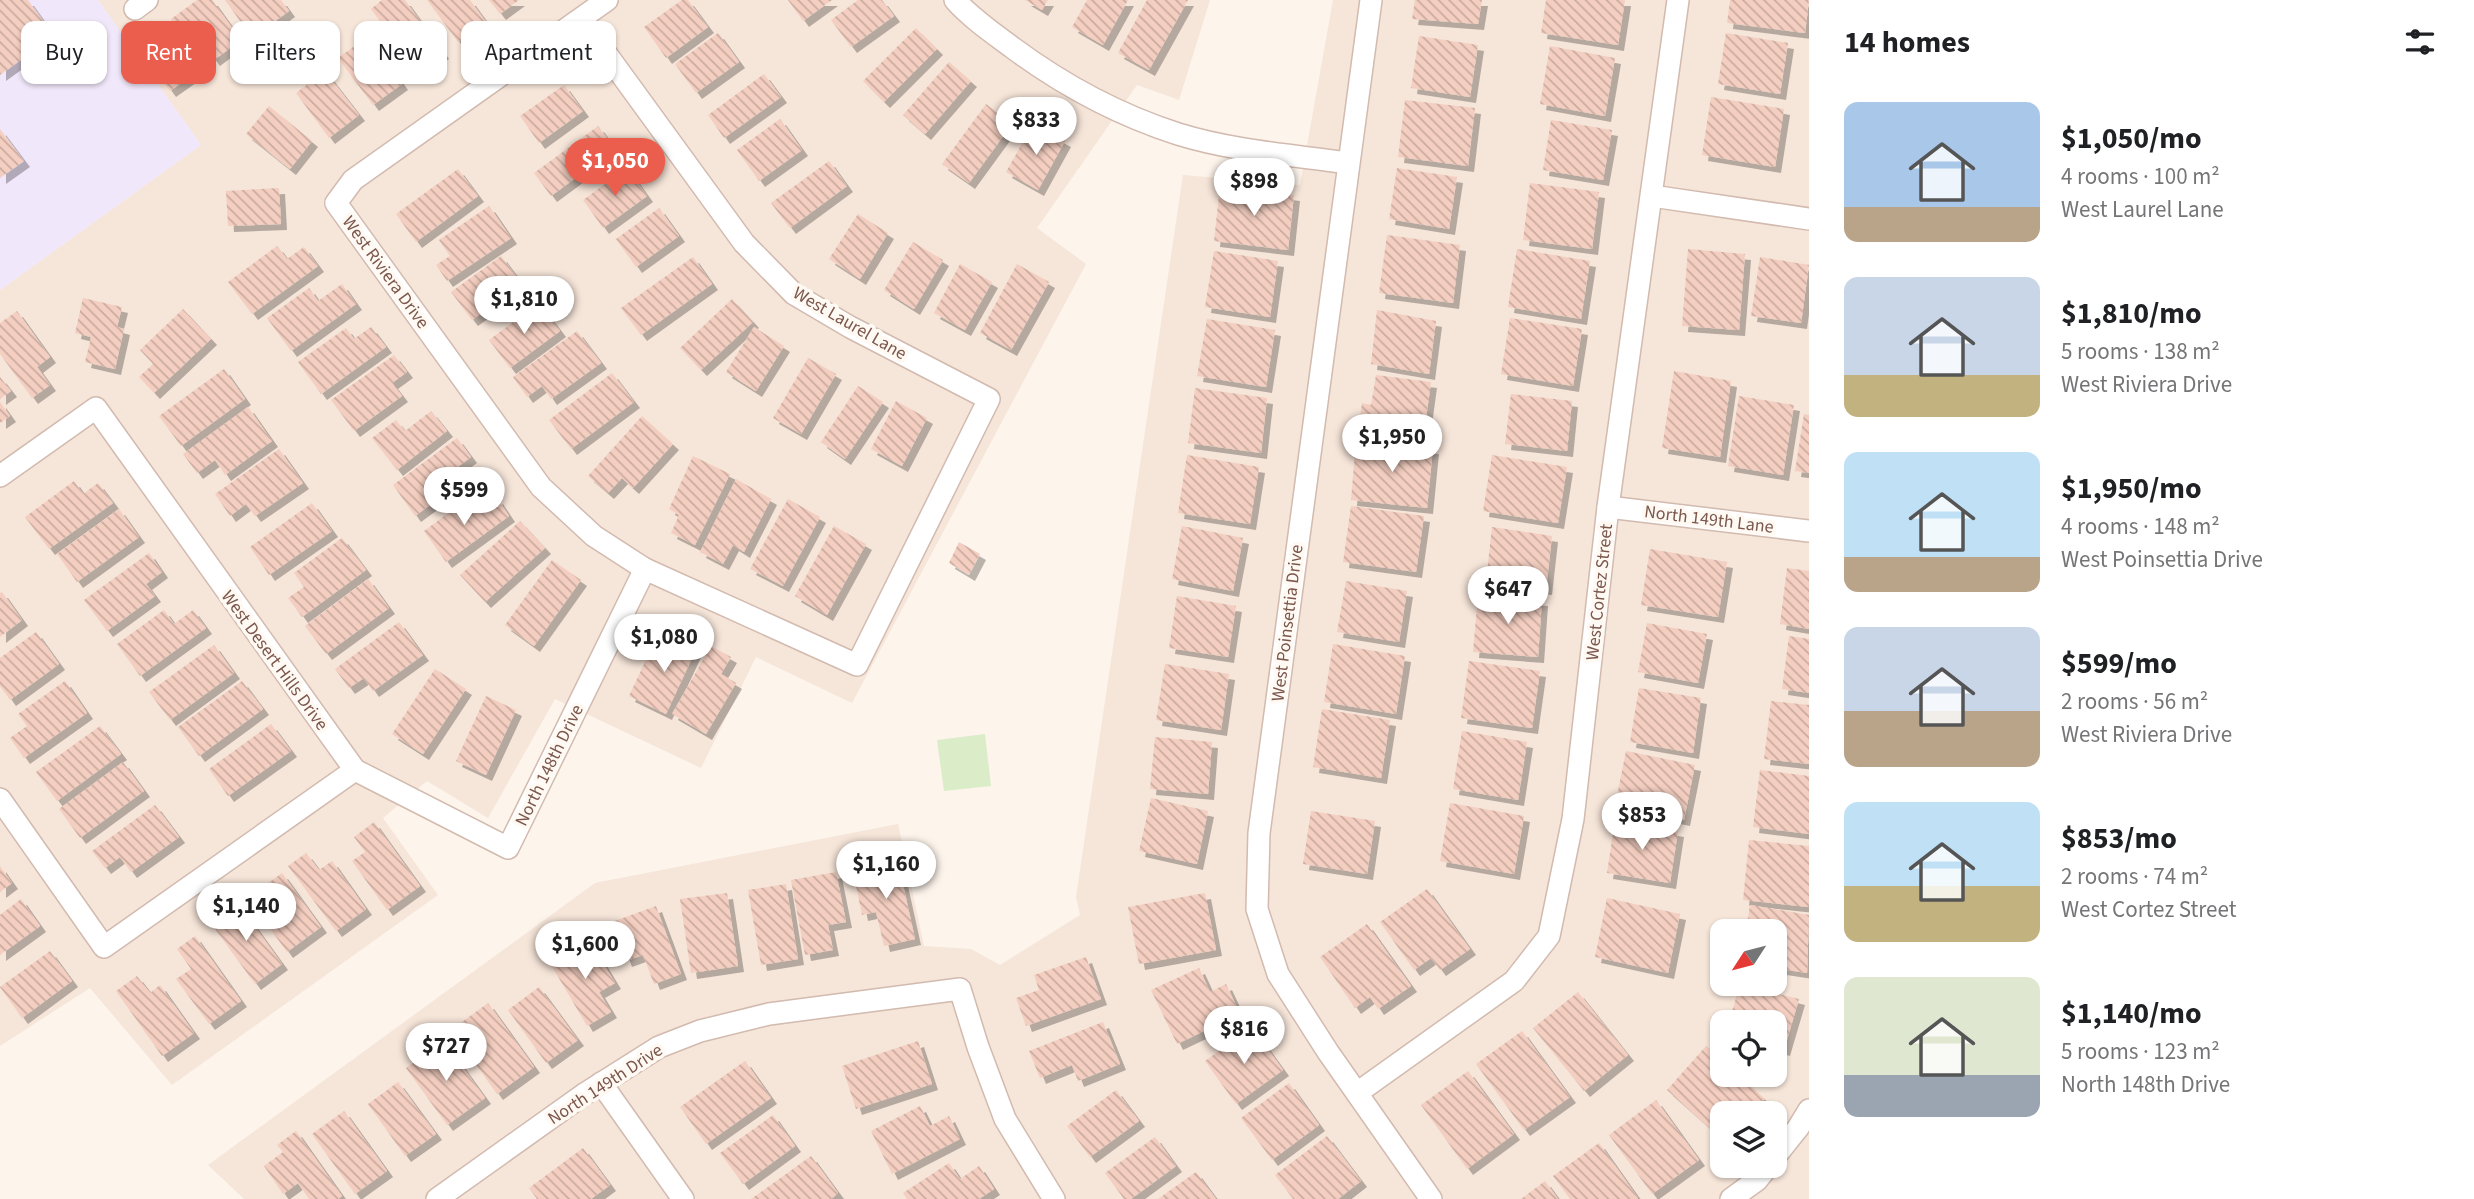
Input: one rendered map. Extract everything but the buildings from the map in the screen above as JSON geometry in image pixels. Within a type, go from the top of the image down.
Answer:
[{"type":"street","points":[[581,19],[607,0]]},
{"type":"street","points":[[955,0],[966,13],[1034,64],[1104,105],[1179,134],[1246,149],[1347,163]]},
{"type":"street","name":"West Poinsettia Drive","points":[[1371,0],[1259,833],[1257,909],[1278,974],[1431,1199]]},
{"type":"street","name":"West Cortez Street","points":[[1357,1093],[1514,981],[1549,936],[1573,818],[1608,507],[1678,0]]},
{"type":"street","name":"West Riviera Drive","points":[[581,19],[353,180],[336,203],[541,487],[594,536],[645,569],[857,665]]},
{"type":"street","name":"West Laurel Lane","points":[[581,19],[744,243],[794,294],[850,327],[989,399],[857,665]]},
{"type":"street","points":[[1651,196],[1809,219]]},
{"type":"street","name":"West Desert Hills Drive","points":[[0,476],[96,408],[355,770],[508,848]]},
{"type":"street","name":"North 149th Lane","points":[[1608,507],[1809,531]]},
{"type":"street","name":"North 148th Drive","points":[[508,848],[645,569]]},
{"type":"street","points":[[0,799],[104,947],[355,770]]},
{"type":"street","name":"North 149th Drive","points":[[437,1199],[601,1083],[659,1047],[712,1028],[769,1014],[960,989],[1005,1119],[1054,1199]]},
{"type":"street","points":[[601,1083],[683,1199]]},
{"type":"street","points":[[1787,1142],[1809,1110]]},
{"type":"street","points":[[1731,1199],[1759,1178]]},
{"type":"shaded area","points":[[0,0],[98,0],[121,32],[121,84],[158,84],[201,145],[0,290]]},
{"type":"shaded area","points":[[98,0],[1210,0],[1179,100],[1137,85],[1037,228],[1086,264],[852,703],[756,657],[701,768],[555,699],[488,818],[427,781],[383,818],[438,895],[172,1085],[90,988],[0,1046],[0,290],[201,145],[158,84],[216,84],[216,21],[121,21],[121,32]]},
{"type":"shaded area","points":[[1333,0],[1809,0],[1809,1199],[244,1199],[208,1165],[595,883],[898,824],[924,946],[971,949],[1000,965],[1080,915],[1076,897],[1183,175],[1300,185]]},
{"type":"green space","points":[[985,734],[991,786],[944,791],[937,740]]}]
